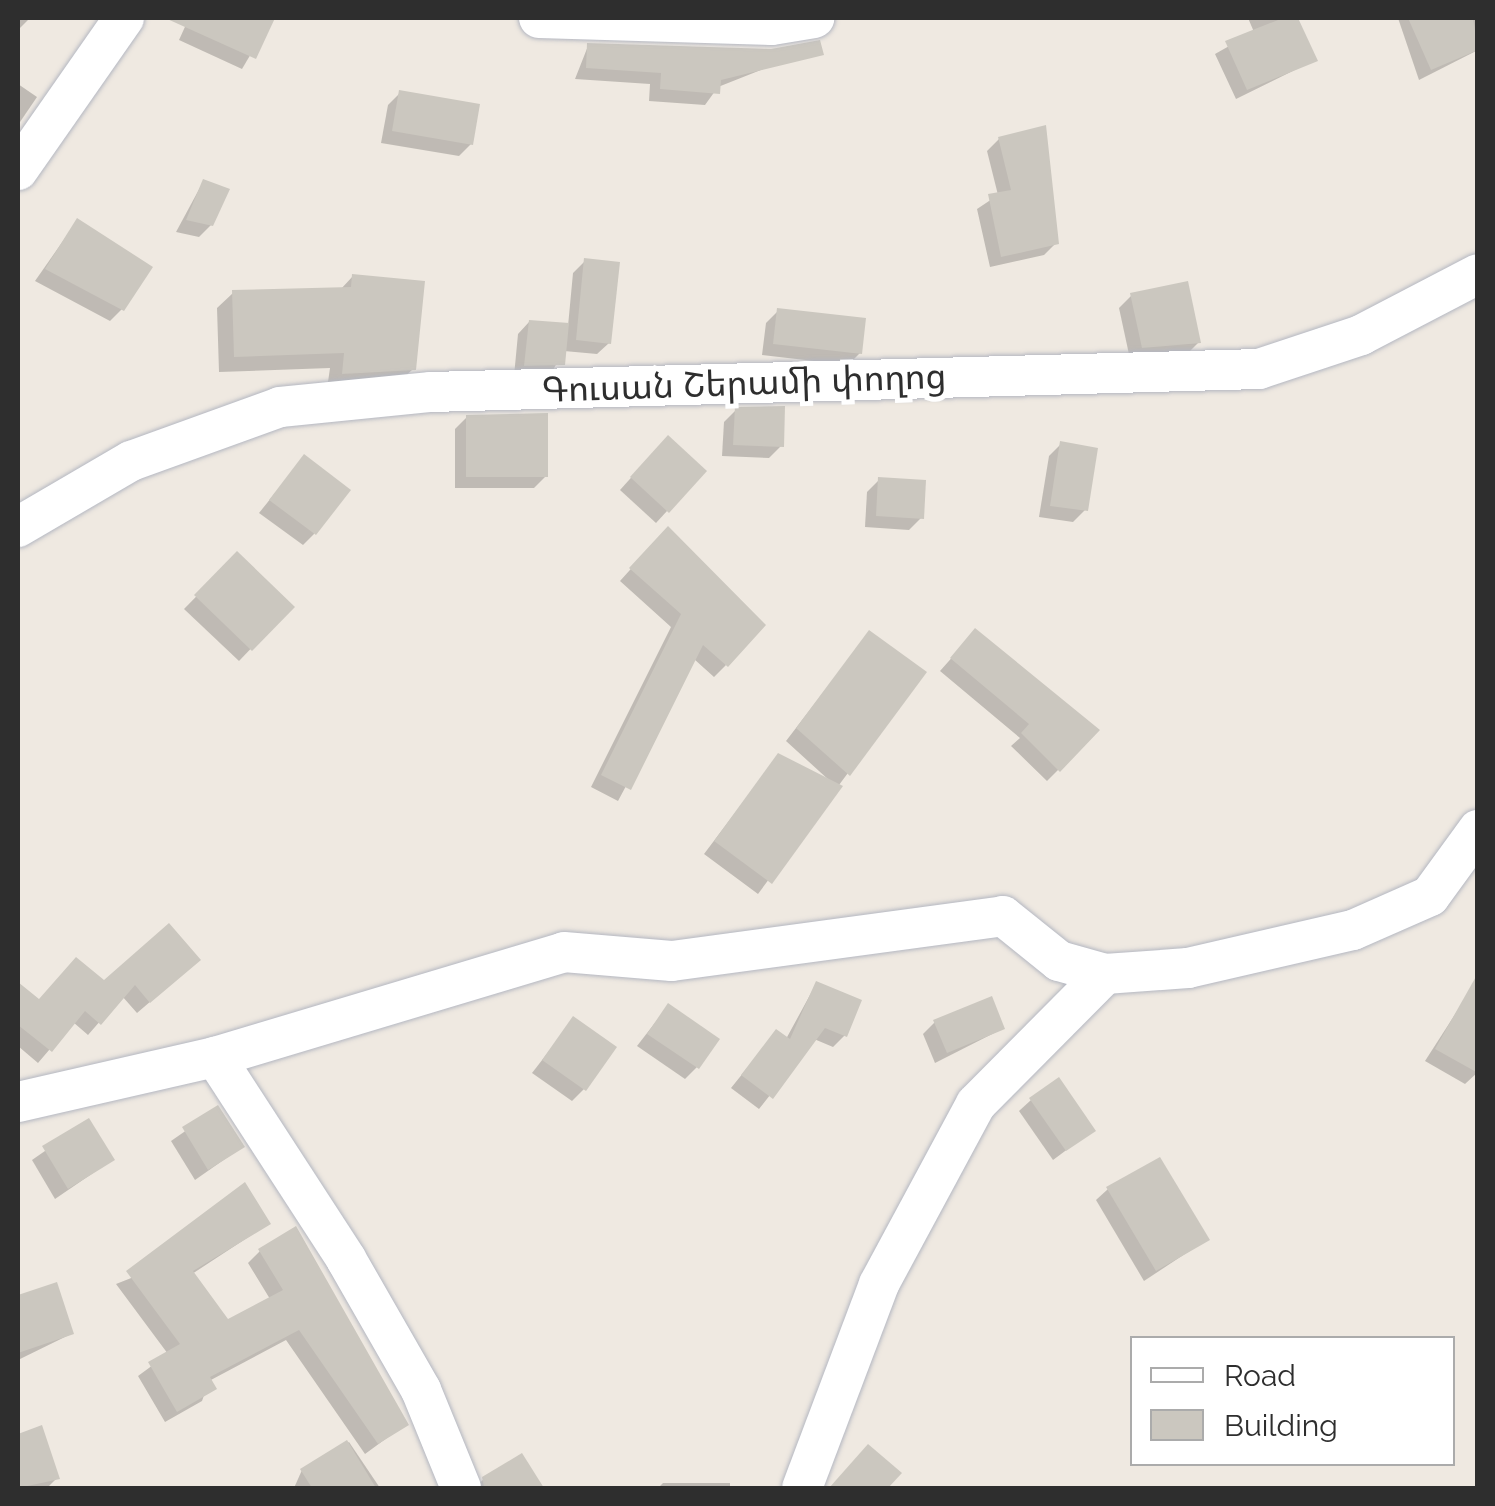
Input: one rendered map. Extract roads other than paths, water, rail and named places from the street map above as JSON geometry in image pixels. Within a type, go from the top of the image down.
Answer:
[{"type":"street","points":[[18,170],[124,18]]},
{"type":"street","points":[[540,18],[772,24],[814,18]]},
{"type":"street","name":"Գուսան Շերամի փողոց","points":[[18,527],[131,460],[280,407],[431,392],[1259,369],[1361,336],[1478,274]]},
{"type":"street","points":[[18,1102],[214,1057],[564,952],[672,961],[1003,916],[1059,961],[1105,974],[1188,968],[1353,930],[1430,896],[1478,830]]},
{"type":"street","points":[[802,1488],[879,1284],[976,1104],[1105,974]]},
{"type":"street","points":[[214,1057],[356,1276],[421,1390],[461,1488]]}]
